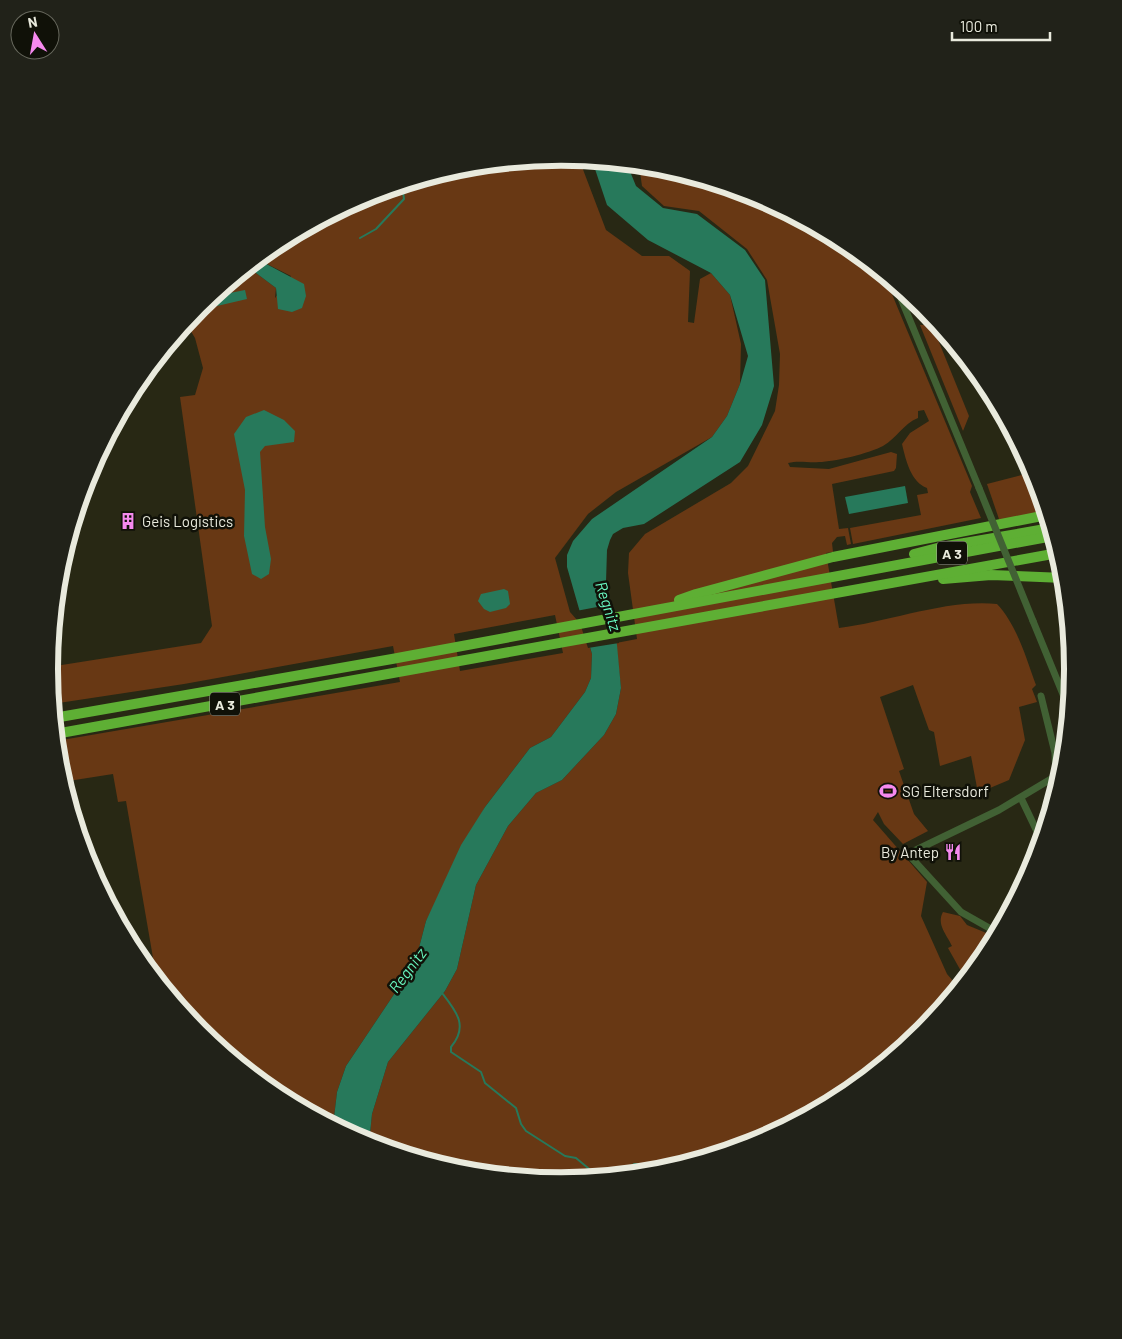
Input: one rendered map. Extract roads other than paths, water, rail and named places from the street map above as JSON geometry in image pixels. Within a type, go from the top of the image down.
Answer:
[{"type":"highway","name":"A 3","points":[[773,581],[848,554],[1040,516]]},
{"type":"highway","points":[[851,570],[941,547],[1044,529]]},
{"type":"highway","name":"A 3","points":[[60,717],[392,659],[652,610],[773,581],[851,570],[1046,537]]},
{"type":"highway","name":"A 3","points":[[62,733],[552,646],[1051,554]]},
{"type":"highway","points":[[860,589],[991,576],[1056,578]]},
{"type":"highway","points":[[652,610],[682,600],[773,581]]},
{"type":"street","points":[[901,298],[1063,695]]},
{"type":"street","points":[[1041,696],[1054,753],[1055,767]]},
{"type":"street","points":[[992,930],[961,912],[909,855],[1021,798],[1052,778]]},
{"type":"street","points":[[1021,798],[1037,832]]},
{"type":"water","name":"Regnitz","points":[[594,167],[630,170],[636,186],[663,208],[697,214],[745,250],[765,280],[774,386],[762,425],[740,462],[644,524],[623,528],[613,534],[607,550],[606,582],[617,645],[621,688],[616,714],[604,735],[562,780],[536,793],[508,826],[476,885],[457,969],[445,991],[388,1062],[372,1114],[370,1136],[334,1119],[337,1092],[346,1066],[415,963],[426,921],[461,845],[485,807],[530,748],[551,737],[585,692],[591,678],[592,654],[567,567],[567,555],[573,541],[592,519],[712,437],[727,416],[740,384],[748,356],[730,295],[711,273],[648,240],[607,205]]},
{"type":"water","points":[[264,263],[304,284],[306,296],[302,308],[292,312],[278,309],[276,288],[253,271]]},
{"type":"water","points":[[245,290],[247,299],[217,306],[216,303],[226,294]]},
{"type":"water","points":[[264,410],[284,420],[295,431],[294,442],[265,446],[260,452],[265,527],[271,559],[269,574],[261,579],[252,574],[244,536],[245,490],[234,434],[246,417]]},
{"type":"water","points":[[905,486],[908,503],[849,514],[845,497]]},
{"type":"water","points":[[504,589],[508,591],[510,604],[506,608],[490,612],[484,609],[478,601],[481,594]]},
{"type":"waterway","points":[[360,238],[376,229],[404,199],[403,192]]},
{"type":"waterway","points":[[442,993],[456,1012],[460,1025],[459,1032],[451,1047],[451,1052],[481,1072],[485,1083],[516,1108],[521,1124],[526,1131],[565,1156],[576,1158],[593,1172]]},
{"type":"waterway","points":[[626,1169],[634,1164],[641,1164]]},
{"type":"place","name":"Geis Logistics","points":[[128,521]]},
{"type":"place","name":"SG Eltersdorf","points":[[888,791]]},
{"type":"place","name":"By Antep","points":[[953,852]]}]
